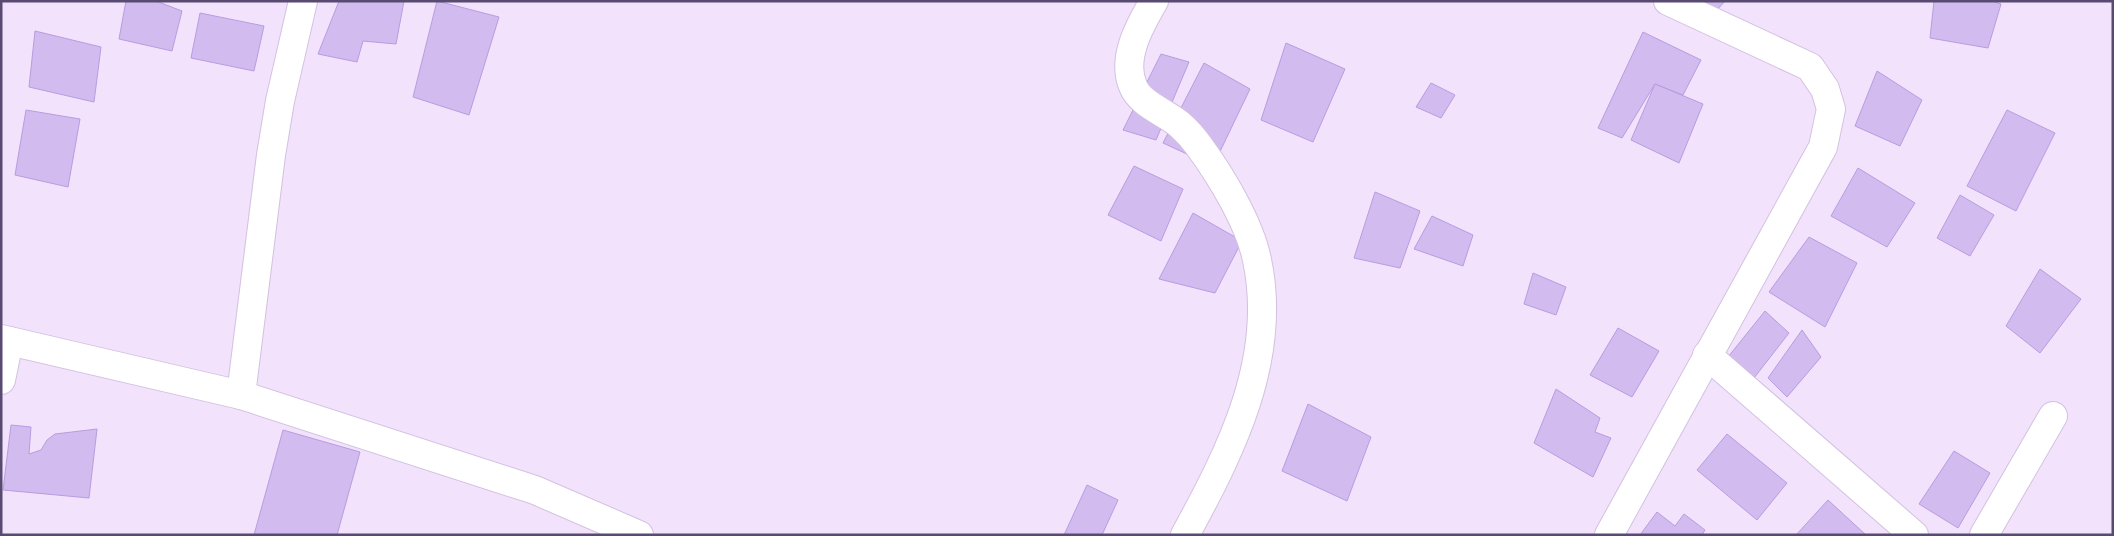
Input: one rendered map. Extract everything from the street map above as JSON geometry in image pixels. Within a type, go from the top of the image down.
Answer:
[{"type":"street","points":[[241,395],[271,155],[280,101],[303,1]]},
{"type":"street","points":[[1154,1],[1141,24],[1130,54],[1130,76],[1133,88],[1140,97],[1180,124],[1198,144],[1212,166],[1248,230],[1257,259],[1262,291],[1262,324],[1255,378],[1239,427],[1209,492],[1186,535]]},
{"type":"street","points":[[1609,535],[1823,147],[1832,109],[1825,89],[1810,67],[1668,1]]},
{"type":"street","points":[[1,380],[5,340],[241,395],[535,490],[640,535]]},
{"type":"street","points":[[1707,355],[1914,535]]},
{"type":"street","points":[[1984,535],[2053,416]]},
{"type":"building","points":[[126,1],[156,1],[182,11],[172,51],[119,39]]},
{"type":"building","points":[[339,1],[404,1],[396,44],[363,41],[357,62],[318,54]]},
{"type":"building","points":[[437,1],[499,17],[469,115],[413,97]]},
{"type":"building","points":[[1696,1],[1725,1],[1716,11]]},
{"type":"building","points":[[1934,1],[1992,1],[2001,4],[1988,48],[1930,38]]},
{"type":"building","points":[[200,13],[264,26],[254,71],[191,58]]},
{"type":"building","points":[[35,31],[101,47],[94,102],[29,87]]},
{"type":"building","points":[[1643,32],[1701,60],[1683,95],[1655,84],[1622,138],[1598,128]]},
{"type":"building","points":[[1286,43],[1345,69],[1313,142],[1261,120]]},
{"type":"building","points":[[1161,54],[1189,62],[1156,140],[1123,130]]},
{"type":"building","points":[[1204,63],[1250,89],[1213,166],[1163,143]]},
{"type":"building","points":[[1877,71],[1922,100],[1900,146],[1855,126]]},
{"type":"building","points":[[1431,83],[1455,95],[1441,118],[1416,107]]},
{"type":"building","points":[[1655,84],[1703,104],[1679,163],[1631,140]]},
{"type":"building","points":[[26,110],[80,119],[68,187],[15,175]]},
{"type":"building","points":[[2007,110],[2055,133],[2016,211],[1967,186]]},
{"type":"building","points":[[1134,166],[1183,189],[1161,241],[1108,215]]},
{"type":"building","points":[[1858,168],[1915,203],[1887,247],[1831,216]]},
{"type":"building","points":[[1375,192],[1420,211],[1400,268],[1354,258]]},
{"type":"building","points":[[1960,195],[1994,215],[1970,256],[1937,238]]},
{"type":"building","points":[[1193,213],[1242,241],[1215,293],[1159,279]]},
{"type":"building","points":[[1432,216],[1473,235],[1463,266],[1414,249]]},
{"type":"building","points":[[1809,237],[1857,263],[1825,327],[1769,292]]},
{"type":"building","points":[[2040,269],[2081,299],[2040,353],[2006,326]]},
{"type":"building","points":[[1533,273],[1566,287],[1556,315],[1524,304]]},
{"type":"building","points":[[1765,311],[1789,333],[1754,378],[1728,357]]},
{"type":"building","points":[[1618,328],[1659,351],[1632,397],[1590,375]]},
{"type":"building","points":[[1802,330],[1821,357],[1787,397],[1768,378]]},
{"type":"building","points":[[1556,389],[1600,418],[1595,432],[1611,438],[1593,477],[1534,443]]},
{"type":"building","points":[[1308,404],[1371,437],[1347,501],[1282,471]]},
{"type":"building","points":[[11,425],[31,427],[29,454],[41,450],[47,440],[55,434],[97,429],[89,498],[3,490]]},
{"type":"building","points":[[283,430],[360,452],[337,535],[254,535]]},
{"type":"building","points":[[1727,434],[1787,483],[1757,520],[1697,470]]},
{"type":"building","points":[[1954,451],[1990,473],[1958,528],[1919,504]]},
{"type":"building","points":[[1087,485],[1118,500],[1102,535],[1064,535]]},
{"type":"building","points":[[1828,500],[1866,535],[1796,535]]},
{"type":"building","points":[[1657,512],[1675,526],[1684,514],[1705,530],[1702,535],[1640,535]]}]
